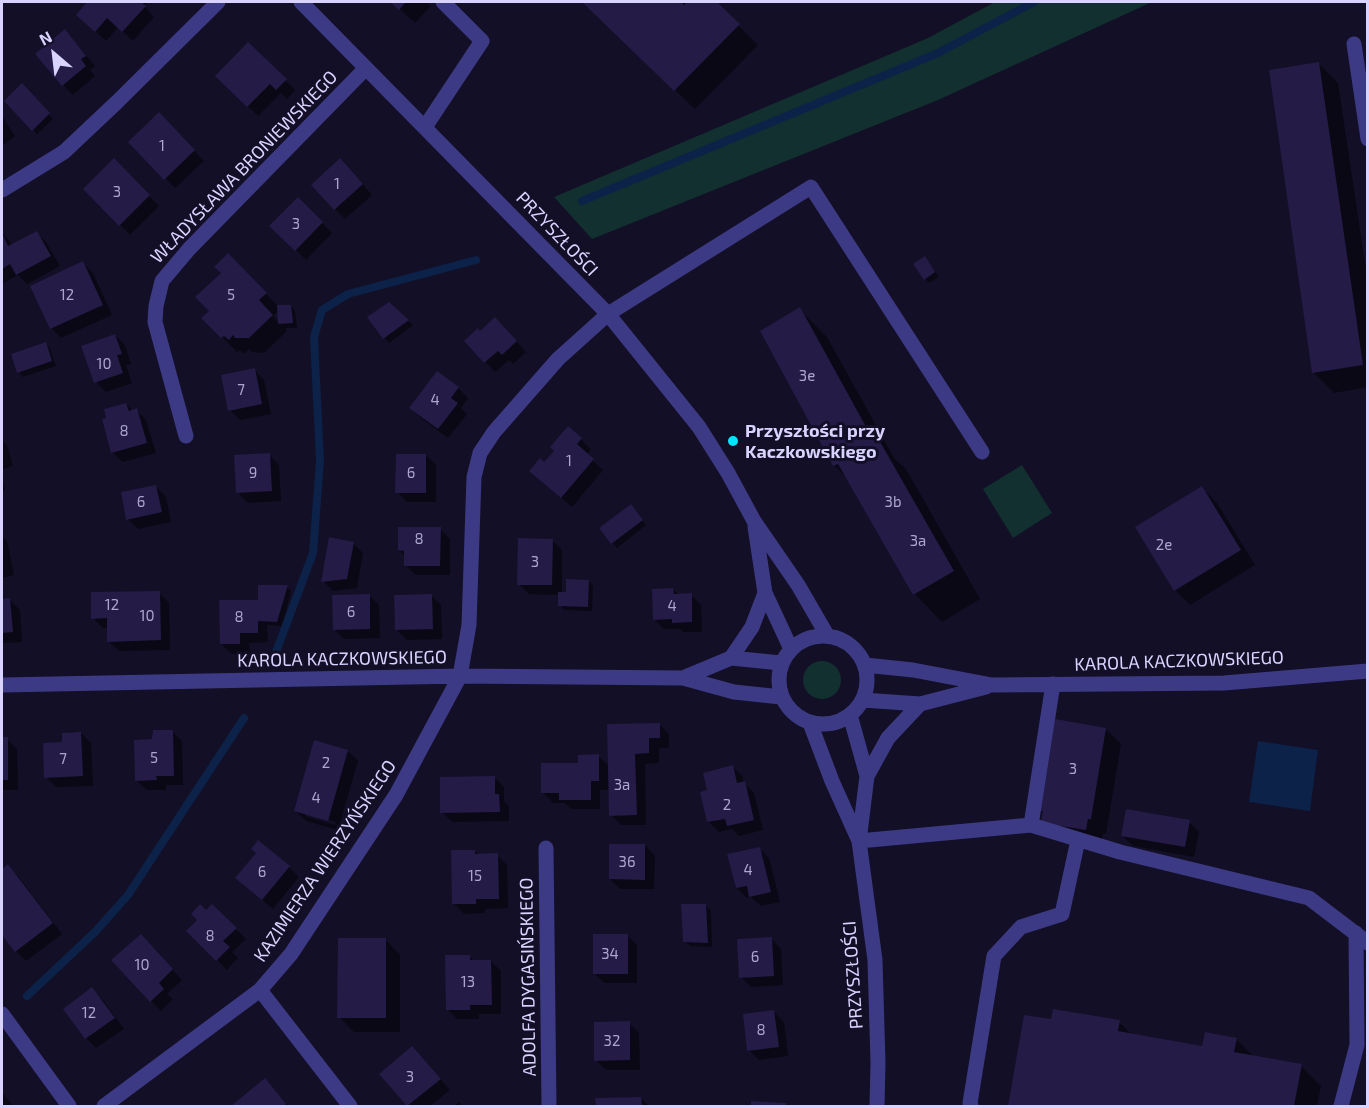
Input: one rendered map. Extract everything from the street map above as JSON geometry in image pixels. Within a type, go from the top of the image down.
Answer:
[{"type":"street","points":[[2,190],[64,152],[218,2]]},
{"type":"street","name":"PRZYSZŁOŚCI","points":[[301,2],[608,314],[699,427],[754,521]]},
{"type":"street","points":[[424,127],[482,41],[443,2]]},
{"type":"street","points":[[1354,44],[1368,139]]},
{"type":"street","name":"WŁADYSŁAWA BRONIEWSKIEGO","points":[[186,436],[155,322],[162,281],[189,249],[366,68]]},
{"type":"street","name":"KAZIMIERZA WIERZYŃSKIEGO","points":[[104,1107],[260,990],[291,954],[396,795],[460,676],[469,625],[474,477],[480,453],[494,432],[558,359],[608,314],[811,187],[982,452]]},
{"type":"street","points":[[754,521],[765,593],[790,649]]},
{"type":"street","points":[[754,521],[798,585],[827,635]]},
{"type":"street","points":[[731,658],[752,627],[765,593]]},
{"type":"street","points":[[827,635],[839,638],[855,648],[865,665],[868,683],[862,700],[850,715],[832,724],[810,723],[793,714],[781,697],[777,681],[781,663],[790,649],[807,638],[827,635]]},
{"type":"street","name":"KAROLA KACZKOWSKIEGO","points":[[683,678],[731,658],[781,663]]},
{"type":"street","name":"KAROLA KACZKOWSKIEGO","points":[[865,665],[913,670],[992,685],[1224,682],[1368,671]]},
{"type":"street","name":"KAROLA KACZKOWSKIEGO","points":[[2,685],[460,676],[683,678],[734,692],[781,697]]},
{"type":"street","points":[[1031,825],[1053,684]]},
{"type":"street","name":"KAROLA KACZKOWSKIEGO","points":[[862,700],[920,704],[992,685]]},
{"type":"street","points":[[859,841],[867,776],[888,738],[920,704]]},
{"type":"street","points":[[850,715],[867,776]]},
{"type":"street","points":[[810,723],[832,781],[859,841]]},
{"type":"street","points":[[859,841],[1031,825],[1120,852],[1309,898],[1362,938],[1357,1045],[1341,1107]]},
{"type":"street","points":[[972,1107],[970,1103],[994,956],[1021,927],[1062,914],[1078,840]]},
{"type":"street","name":"PRZYSZŁOŚCI","points":[[859,841],[875,960],[877,1107]]},
{"type":"street","name":"ADOLFA DYGASIŃSKIEGO","points":[[546,848],[549,1107]]},
{"type":"street","points":[[260,990],[350,1107]]},
{"type":"street","points":[[2,1014],[69,1107]]},
{"type":"green space","points":[[995,2],[1152,2],[938,100],[592,239],[554,197],[928,38]]},
{"type":"green space","points":[[1022,465],[1052,513],[1013,538],[983,489]]},
{"type":"green space","points":[[822,661],[829,662],[835,667],[840,673],[840,687],[835,693],[829,698],[822,699],[815,698],[809,693],[804,687],[803,680],[804,673],[809,667],[815,662]]},
{"type":"water","points":[[1258,741],[1318,750],[1310,811],[1249,802]]},
{"type":"building","points":[[87,2],[141,2],[146,6],[122,32],[107,18],[95,32],[76,15]]},
{"type":"building","points":[[390,2],[406,2],[399,10]]},
{"type":"building","points":[[582,2],[681,2],[684,5],[687,2],[717,2],[740,24],[674,91]]},
{"type":"building","points":[[65,29],[86,56],[81,59],[86,66],[62,86],[35,54]]},
{"type":"building","points":[[248,42],[287,79],[276,90],[270,84],[247,107],[215,76]]},
{"type":"building","points":[[1319,62],[1363,365],[1312,373],[1269,70]]},
{"type":"building","points":[[22,83],[50,113],[32,131],[4,101]]},
{"type":"building","points":[[159,112],[195,150],[164,180],[128,142]]},
{"type":"building","points":[[114,158],[150,195],[119,226],[83,189]]},
{"type":"building","points":[[340,158],[363,184],[334,210],[311,185]]},
{"type":"building","points":[[298,197],[323,222],[295,251],[269,226]]},
{"type":"building","points":[[37,231],[51,256],[16,275],[10,264],[2,269],[2,233],[8,246]]},
{"type":"building","points":[[228,253],[267,293],[259,300],[273,315],[249,338],[235,338],[233,335],[229,340],[224,336],[221,338],[201,318],[209,311],[195,297],[221,273],[214,267]]},
{"type":"building","points":[[925,256],[935,272],[924,280],[913,264]]},
{"type":"building","points":[[83,261],[103,305],[50,329],[30,286]]},
{"type":"building","points":[[389,302],[409,320],[383,339],[367,317]]},
{"type":"building","points":[[277,305],[291,305],[293,323],[278,324]]},
{"type":"building","points":[[800,307],[875,443],[879,440],[954,571],[913,595],[838,464],[833,466],[760,331]]},
{"type":"building","points":[[495,317],[517,341],[502,355],[498,351],[484,363],[464,341],[478,328],[480,331]]},
{"type":"building","points":[[115,334],[122,354],[117,355],[123,373],[94,383],[81,346]]},
{"type":"building","points":[[46,342],[52,361],[17,373],[11,354]]},
{"type":"building","points":[[255,368],[262,404],[228,411],[221,375]]},
{"type":"building","points":[[437,371],[459,387],[451,398],[458,403],[438,429],[409,408]]},
{"type":"building","points":[[126,403],[129,411],[137,408],[147,443],[111,453],[102,419],[106,418],[104,409]]},
{"type":"building","points":[[568,426],[582,438],[577,444],[594,459],[561,498],[529,471],[540,458],[544,462],[554,451],[550,447]]},
{"type":"building","points":[[270,453],[272,491],[236,493],[234,455]]},
{"type":"building","points":[[396,454],[426,454],[426,493],[395,493]]},
{"type":"building","points":[[156,485],[162,512],[126,520],[121,492]]},
{"type":"building","points":[[1202,486],[1241,550],[1174,591],[1135,527]]},
{"type":"building","points":[[631,504],[643,520],[611,544],[599,528]]},
{"type":"building","points":[[398,527],[441,527],[440,566],[404,566],[404,551],[398,550]]},
{"type":"building","points":[[329,537],[354,542],[347,579],[321,582]]},
{"type":"building","points":[[518,538],[553,539],[552,585],[517,585]]},
{"type":"building","points":[[566,579],[589,580],[588,607],[558,606],[558,592],[566,592]]},
{"type":"building","points":[[258,585],[288,585],[277,622],[258,621],[258,633],[240,633],[240,644],[220,644],[219,600],[258,600]]},
{"type":"building","points":[[673,588],[674,594],[692,593],[692,622],[672,623],[672,619],[653,620],[652,589]]},
{"type":"building","points":[[160,591],[161,640],[107,642],[107,618],[91,619],[91,592]]},
{"type":"building","points":[[370,594],[370,629],[333,630],[332,595]]},
{"type":"building","points":[[432,594],[433,629],[395,630],[394,595]]},
{"type":"building","points":[[10,598],[13,632],[2,633],[2,599]]},
{"type":"building","points":[[1055,719],[1106,728],[1091,819],[1088,819],[1086,830],[1041,823],[1043,811],[1040,811]]},
{"type":"building","points":[[660,723],[660,738],[649,738],[649,753],[635,754],[637,815],[609,816],[607,724]]},
{"type":"building","points":[[153,730],[173,730],[174,776],[156,776],[157,780],[135,781],[134,740],[152,739]]},
{"type":"building","points":[[81,732],[83,776],[44,778],[43,743],[62,742],[62,733]]},
{"type":"building","points":[[2,737],[8,737],[8,780],[2,780]]},
{"type":"building","points":[[314,740],[348,750],[328,821],[294,811]]},
{"type":"building","points":[[599,754],[599,781],[591,781],[591,800],[559,800],[559,793],[541,793],[541,763],[578,763],[578,755]]},
{"type":"building","points":[[733,765],[737,783],[745,781],[754,820],[727,826],[725,819],[707,822],[700,792],[707,790],[703,773]]},
{"type":"building","points":[[495,776],[495,794],[499,794],[500,812],[440,813],[440,777]]},
{"type":"building","points":[[1126,809],[1190,820],[1185,847],[1121,836]]},
{"type":"building","points":[[258,840],[290,866],[262,900],[235,878],[256,853],[251,849]]},
{"type":"building","points":[[609,844],[645,844],[645,880],[609,879]]},
{"type":"building","points":[[760,847],[771,892],[749,897],[747,886],[736,888],[727,854]]},
{"type":"building","points":[[451,850],[475,850],[475,854],[498,853],[499,899],[476,899],[476,904],[452,904]]},
{"type":"building","points":[[8,864],[53,923],[15,952],[2,935],[2,869]]},
{"type":"building","points":[[200,904],[206,910],[212,904],[237,928],[223,941],[230,947],[216,961],[186,931],[197,920],[191,914]]},
{"type":"building","points":[[681,904],[706,904],[708,943],[683,942]]},
{"type":"building","points":[[141,934],[173,969],[159,983],[164,989],[150,1002],[111,960]]},
{"type":"building","points":[[593,934],[628,934],[628,974],[593,974]]},
{"type":"building","points":[[772,937],[774,976],[739,978],[737,939]]},
{"type":"building","points":[[338,938],[386,938],[386,1018],[337,1018]]},
{"type":"building","points":[[445,955],[470,955],[470,960],[491,960],[492,1005],[470,1005],[470,1010],[446,1010]]},
{"type":"building","points":[[92,987],[115,1018],[85,1039],[63,1009]]},
{"type":"building","points":[[1053,1009],[1120,1020],[1118,1031],[1202,1046],[1205,1032],[1237,1038],[1234,1052],[1302,1064],[1294,1106],[1008,1106],[1024,1015],[1051,1019]]},
{"type":"building","points":[[774,1010],[779,1047],[747,1051],[743,1014]]},
{"type":"building","points":[[630,1021],[630,1060],[594,1061],[594,1022]]},
{"type":"building","points":[[412,1046],[441,1079],[407,1106],[379,1074]]},
{"type":"building","points":[[265,1078],[286,1104],[283,1106],[231,1106]]},
{"type":"building","points":[[641,1097],[642,1106],[596,1106],[595,1098]]},
{"type":"building","points":[[751,1101],[786,1103],[786,1106],[751,1106]]},
{"type":"waterway","points":[[582,201],[938,53],[1034,2]]},
{"type":"waterway","points":[[276,652],[313,553],[320,461],[314,337],[322,310],[348,294],[476,260]]},
{"type":"waterway","points":[[27,996],[95,932],[128,895],[244,718]]},
{"type":"place","name":"Przyszłości przy Kaczkowskiego","points":[[733,441]]}]
